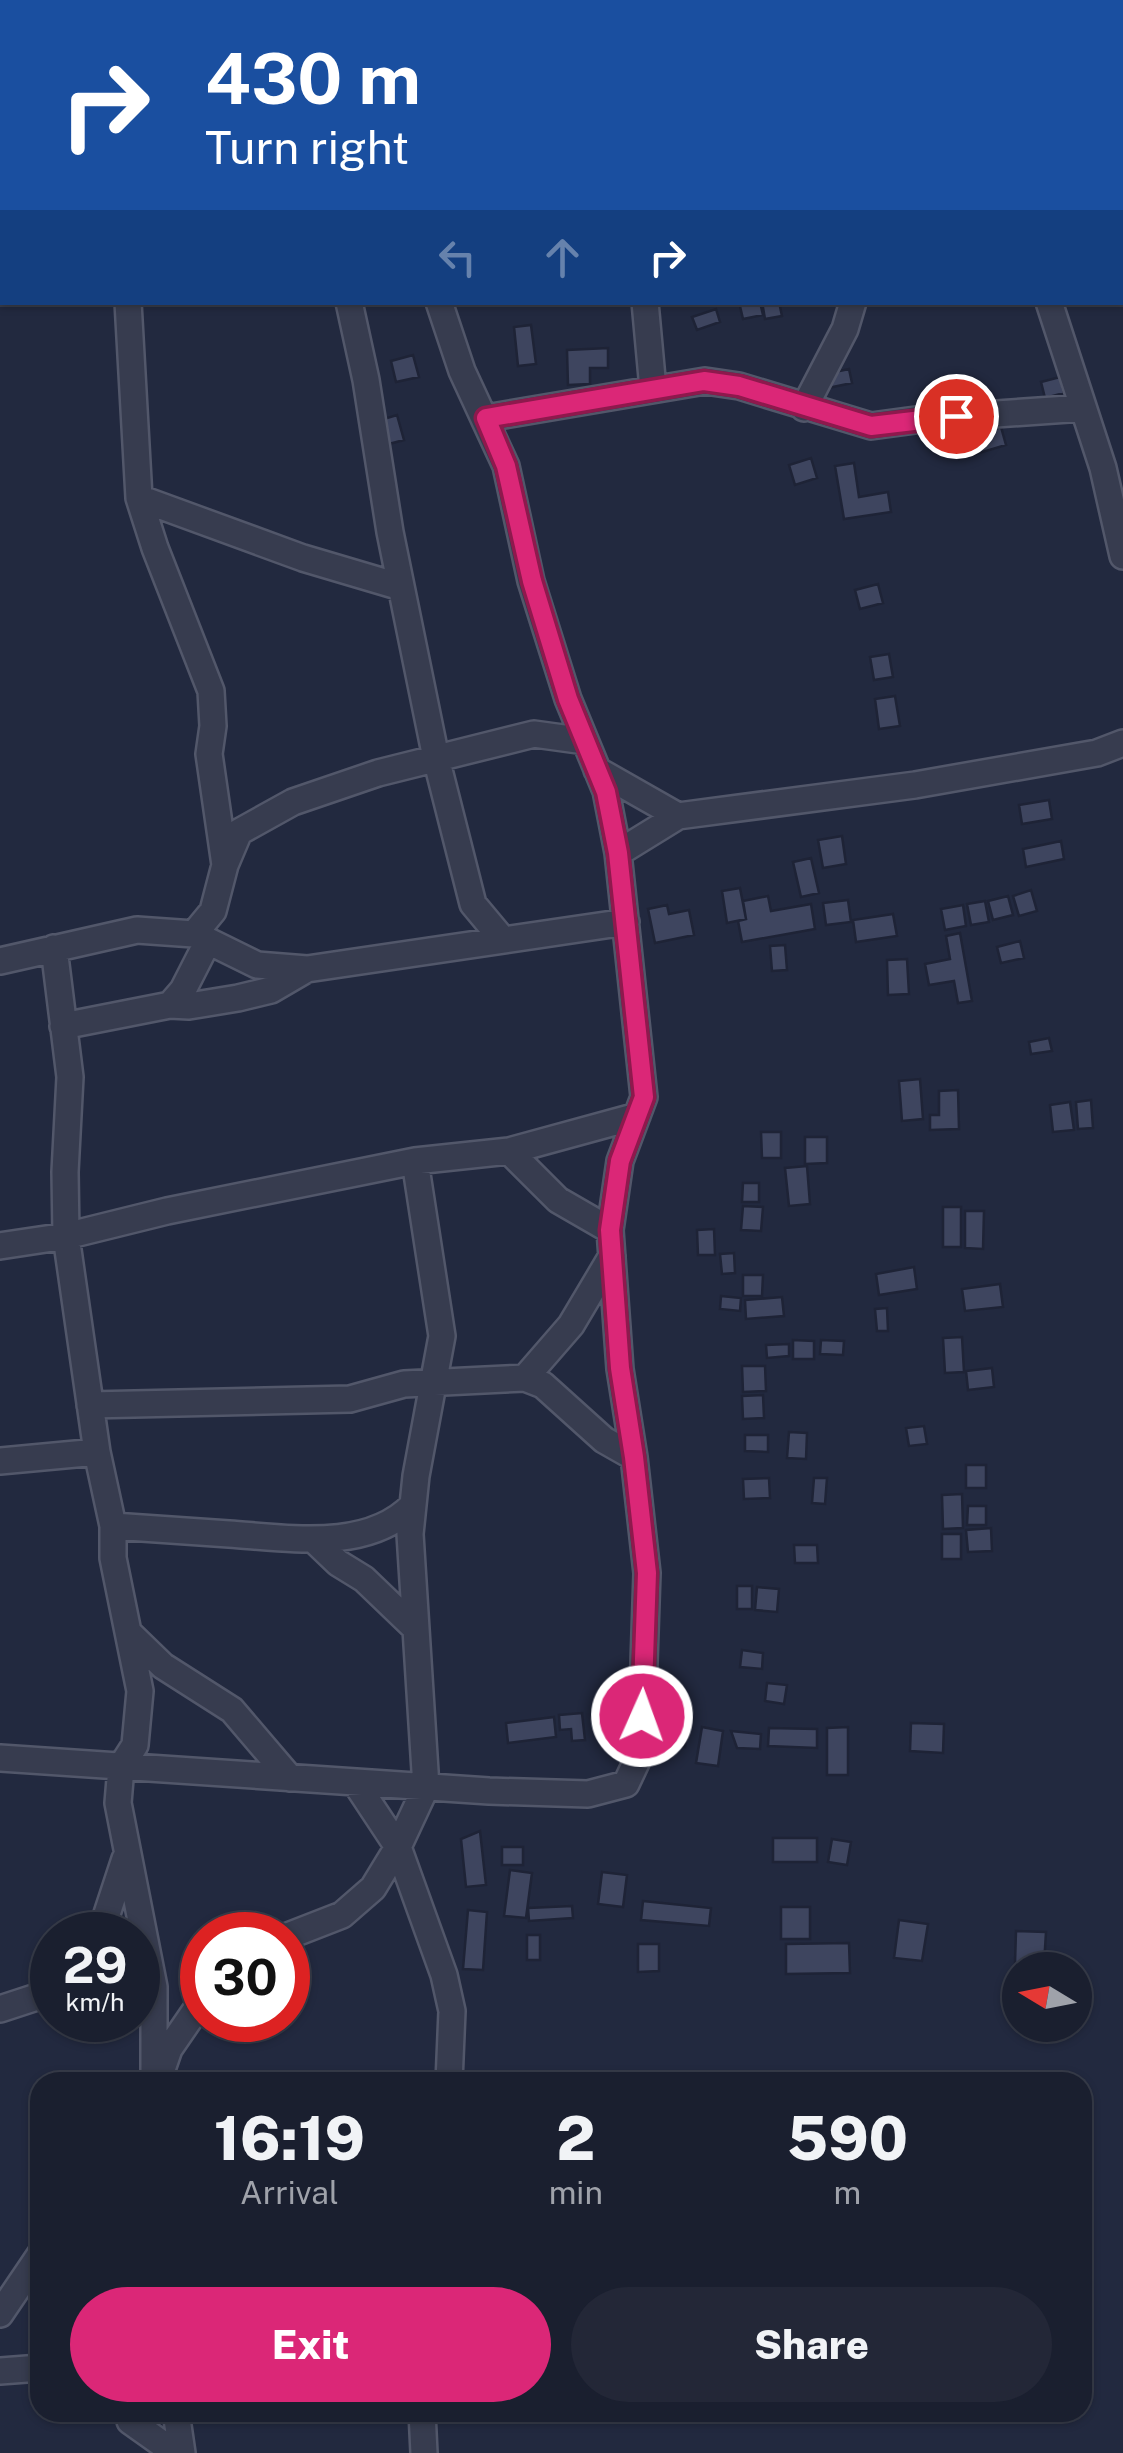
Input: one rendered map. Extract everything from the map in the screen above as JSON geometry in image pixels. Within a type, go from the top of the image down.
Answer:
[{"type":"street","points":[[128,305],[139,498],[154,548],[211,691],[213,726],[209,754],[224,864]]},
{"type":"street","points":[[350,305],[436,758],[473,904],[503,940]]},
{"type":"street","points":[[0,1758],[588,1794],[626,1784],[642,1752],[647,1573],[620,1368],[611,1243],[620,1161],[644,1097],[644,1081],[618,853],[606,792],[568,699],[532,581],[506,466],[449,338],[440,305]]},
{"type":"street","points":[[644,305],[653,390]]},
{"type":"street","points":[[804,408],[846,329],[852,305]]},
{"type":"street","points":[[1049,305],[1103,468],[1123,556]]},
{"type":"street","points":[[486,418],[704,381],[739,386],[871,426],[1083,408]]},
{"type":"street","points":[[139,498],[303,558],[401,586]]},
{"type":"street","points":[[534,734],[568,699]]},
{"type":"street","points":[[170,1006],[184,990],[213,911],[224,864],[239,832],[292,802],[378,772],[534,734],[585,742]]},
{"type":"street","points":[[618,853],[678,816],[915,785],[1097,753],[1123,742]]},
{"type":"street","points":[[597,770],[678,816]]},
{"type":"street","points":[[463,946],[473,904]]},
{"type":"street","points":[[0,961],[136,930],[201,938],[257,964],[307,969],[626,922]]},
{"type":"street","points":[[54,948],[70,1077],[66,1236],[97,1452],[113,1526],[113,1558],[140,1692],[135,1746],[122,1767],[118,1803],[135,1912]]},
{"type":"street","points":[[63,1026],[272,990],[307,969]]},
{"type":"street","points":[[0,1246],[66,1236],[167,1211],[416,1161],[509,1151],[637,1116]]},
{"type":"street","points":[[509,1151],[558,1200],[611,1243]]},
{"type":"street","points":[[310,1927],[342,1915],[373,1888],[398,1847],[426,1787],[410,1534],[424,1428],[436,1384],[442,1336],[416,1161]]},
{"type":"street","points":[[525,1378],[571,1325],[611,1243]]},
{"type":"street","points":[[90,1405],[350,1399],[404,1384],[525,1378],[543,1385],[604,1440],[634,1457]]},
{"type":"street","points":[[0,1462],[97,1452]]},
{"type":"street","points":[[113,1526],[314,1540],[370,1532],[400,1518],[413,1504]]},
{"type":"street","points":[[314,1540],[414,1626]]},
{"type":"street","points":[[130,1634],[163,1666],[232,1710],[290,1778]]},
{"type":"street","points":[[355,1782],[398,1847],[444,1975],[452,2011],[449,2072]]},
{"type":"street","points":[[107,1912],[126,1853]]},
{"type":"street","points":[[0,2009],[30,1999]]},
{"type":"street","points":[[160,2072],[180,2033]]},
{"type":"street","points":[[155,2042],[156,2072]]},
{"type":"street","points":[[0,2314],[30,2270]]},
{"type":"street","points":[[0,2371],[30,2369]]},
{"type":"street","points":[[129,2422],[148,2453]]},
{"type":"street","points":[[133,2422],[179,2453]]},
{"type":"street","points":[[177,2422],[179,2453]]},
{"type":"street","points":[[422,2422],[424,2453]]},
{"type":"building","points":[[740,305],[761,305],[763,315],[743,319]]},
{"type":"building","points":[[763,305],[780,305],[782,316],[765,319]]},
{"type":"building","points":[[716,309],[720,322],[697,330],[692,317]]},
{"type":"building","points":[[531,325],[536,364],[518,366],[514,327]]},
{"type":"building","points":[[608,348],[608,368],[590,368],[590,384],[568,385],[567,350]]},
{"type":"building","points":[[413,355],[419,377],[396,382],[391,361]]},
{"type":"building","points":[[849,369],[852,383],[828,388],[825,374]]},
{"type":"building","points":[[1060,377],[1064,393],[1045,398],[1041,382]]},
{"type":"building","points":[[397,415],[404,440],[385,445],[377,421]]},
{"type":"building","points":[[1001,427],[1006,445],[959,459],[954,440]]},
{"type":"building","points":[[811,458],[817,478],[795,485],[789,465]]},
{"type":"building","points":[[854,463],[859,497],[888,492],[891,512],[844,519],[835,466]]},
{"type":"building","points":[[878,584],[883,603],[860,609],[855,590]]},
{"type":"building","points":[[889,654],[893,677],[874,680],[870,657]]},
{"type":"building","points":[[895,696],[900,726],[879,729],[875,699]]},
{"type":"building","points":[[1049,800],[1052,819],[1022,824],[1019,805]]},
{"type":"building","points":[[842,836],[846,864],[823,868],[818,840]]},
{"type":"building","points":[[1061,841],[1064,859],[1026,867],[1023,849]]},
{"type":"building","points":[[811,858],[819,893],[801,897],[793,862]]},
{"type":"building","points":[[740,888],[746,919],[727,923],[722,891]]},
{"type":"building","points":[[1031,890],[1037,911],[1019,916],[1013,896]]},
{"type":"building","points":[[768,896],[771,911],[811,904],[815,929],[742,942],[738,921],[746,919],[743,901]]},
{"type":"building","points":[[1008,896],[1013,915],[993,920],[988,901]]},
{"type":"building","points":[[848,900],[851,922],[826,925],[823,903]]},
{"type":"building","points":[[985,901],[989,922],[971,925],[967,904]]},
{"type":"building","points":[[667,905],[669,914],[689,910],[694,935],[655,943],[648,909]]},
{"type":"building","points":[[963,905],[966,926],[945,930],[941,909]]},
{"type":"building","points":[[893,914],[897,936],[856,942],[853,920]]},
{"type":"building","points":[[960,933],[972,1001],[958,1003],[954,981],[929,985],[925,964],[950,959],[946,936]]},
{"type":"building","points":[[1020,941],[1024,958],[1001,963],[997,947]]},
{"type":"building","points":[[785,945],[787,970],[772,971],[770,946]]},
{"type":"building","points":[[907,959],[909,994],[888,995],[887,960]]},
{"type":"building","points":[[1049,1038],[1052,1051],[1031,1054],[1029,1042]]},
{"type":"building","points":[[920,1079],[923,1119],[902,1121],[899,1081]]},
{"type":"building","points":[[958,1090],[959,1129],[930,1130],[930,1115],[939,1115],[939,1091]]},
{"type":"building","points":[[1091,1100],[1093,1128],[1078,1129],[1076,1102]]},
{"type":"building","points":[[1070,1102],[1074,1130],[1053,1132],[1050,1105]]},
{"type":"building","points":[[761,1132],[781,1132],[781,1158],[762,1158]]},
{"type":"building","points":[[805,1137],[827,1137],[827,1163],[805,1164]]},
{"type":"building","points":[[807,1166],[810,1204],[789,1206],[785,1168]]},
{"type":"building","points":[[743,1183],[759,1183],[759,1202],[742,1202]]},
{"type":"building","points":[[743,1206],[763,1207],[761,1231],[741,1230]]},
{"type":"building","points":[[943,1207],[961,1207],[961,1247],[943,1247]]},
{"type":"building","points":[[965,1211],[984,1211],[983,1249],[965,1248]]},
{"type":"building","points":[[714,1229],[715,1255],[698,1255],[697,1230]]},
{"type":"building","points":[[734,1253],[735,1273],[722,1274],[720,1254]]},
{"type":"building","points":[[914,1267],[917,1289],[879,1295],[876,1274]]},
{"type":"building","points":[[743,1275],[763,1275],[762,1296],[743,1296]]},
{"type":"building","points":[[1000,1284],[1003,1307],[965,1311],[962,1289]]},
{"type":"building","points":[[721,1296],[741,1298],[740,1311],[720,1309]]},
{"type":"building","points":[[782,1297],[784,1316],[746,1319],[745,1300]]},
{"type":"building","points":[[887,1308],[888,1331],[877,1331],[875,1309]]},
{"type":"building","points":[[962,1337],[964,1372],[945,1373],[943,1338]]},
{"type":"building","points":[[793,1340],[814,1341],[814,1359],[793,1359]]},
{"type":"building","points":[[821,1340],[844,1341],[843,1355],[820,1354]]},
{"type":"building","points":[[789,1344],[789,1356],[767,1358],[766,1345]]},
{"type":"building","points":[[742,1366],[765,1366],[766,1391],[743,1392]]},
{"type":"building","points":[[992,1368],[994,1387],[968,1390],[966,1371]]},
{"type":"building","points":[[763,1395],[764,1418],[743,1419],[742,1396]]},
{"type":"building","points":[[924,1426],[927,1444],[909,1446],[906,1428]]},
{"type":"building","points":[[789,1432],[807,1433],[806,1459],[787,1458]]},
{"type":"building","points":[[745,1435],[768,1435],[768,1452],[745,1451]]},
{"type":"building","points":[[966,1465],[986,1465],[986,1488],[966,1488]]},
{"type":"building","points":[[769,1478],[770,1498],[744,1499],[743,1479]]},
{"type":"building","points":[[814,1478],[827,1478],[825,1504],[812,1503]]},
{"type":"building","points":[[962,1494],[963,1528],[943,1529],[942,1495]]},
{"type":"building","points":[[968,1506],[986,1506],[986,1525],[967,1525]]},
{"type":"building","points":[[991,1528],[992,1551],[968,1552],[966,1530]]},
{"type":"building","points":[[942,1534],[961,1534],[961,1559],[942,1559]]},
{"type":"building","points":[[794,1545],[817,1545],[818,1563],[795,1563]]},
{"type":"building","points":[[737,1586],[752,1586],[752,1609],[737,1609]]},
{"type":"building","points":[[757,1587],[779,1589],[777,1612],[755,1610]]},
{"type":"building","points":[[742,1650],[763,1653],[762,1669],[740,1667]]},
{"type":"building","points":[[767,1683],[787,1685],[784,1704],[765,1701]]},
{"type":"building","points":[[582,1713],[585,1740],[572,1741],[571,1729],[560,1730],[559,1715]]},
{"type":"building","points":[[554,1717],[556,1737],[508,1743],[506,1723]]},
{"type":"building","points":[[665,1723],[688,1725],[685,1747],[663,1744]]},
{"type":"building","points":[[911,1723],[944,1724],[943,1753],[910,1751]]},
{"type":"building","points":[[702,1727],[723,1731],[718,1766],[696,1763]]},
{"type":"building","points":[[848,1727],[848,1775],[827,1775],[827,1728]]},
{"type":"building","points":[[769,1728],[817,1729],[817,1748],[768,1746]]},
{"type":"building","points":[[731,1731],[761,1734],[760,1749],[737,1748]]},
{"type":"building","points":[[480,1831],[486,1885],[466,1887],[461,1839]]},
{"type":"building","points":[[773,1838],[817,1838],[817,1862],[773,1862]]},
{"type":"building","points":[[832,1839],[851,1842],[847,1865],[828,1862]]},
{"type":"building","points":[[502,1847],[523,1847],[523,1865],[502,1865]]},
{"type":"building","points":[[510,1870],[532,1873],[526,1918],[504,1916]]},
{"type":"building","points":[[602,1872],[627,1875],[623,1907],[598,1904]]},
{"type":"building","points":[[643,1901],[711,1908],[709,1926],[641,1920]]},
{"type":"building","points":[[572,1906],[573,1918],[529,1921],[528,1908]]},
{"type":"building","points":[[781,1907],[810,1907],[810,1939],[781,1939]]},
{"type":"building","points":[[468,1910],[487,1912],[483,1970],[463,1969]]},
{"type":"building","points":[[899,1920],[928,1924],[922,1961],[894,1958]]},
{"type":"building","points":[[1016,1931],[1046,1932],[1045,1952],[1015,1952]]},
{"type":"building","points":[[527,1935],[540,1935],[540,1960],[527,1960]]},
{"type":"building","points":[[849,1943],[850,1973],[786,1974],[786,1944]]},
{"type":"building","points":[[638,1944],[659,1944],[659,1971],[638,1972]]},
{"type":"route","points":[[642,1716],[647,1573],[620,1368],[610,1230],[620,1161],[644,1097],[618,853],[606,792],[568,699],[532,581],[506,466],[486,418],[704,381],[739,386],[871,426],[956,416]]}]
